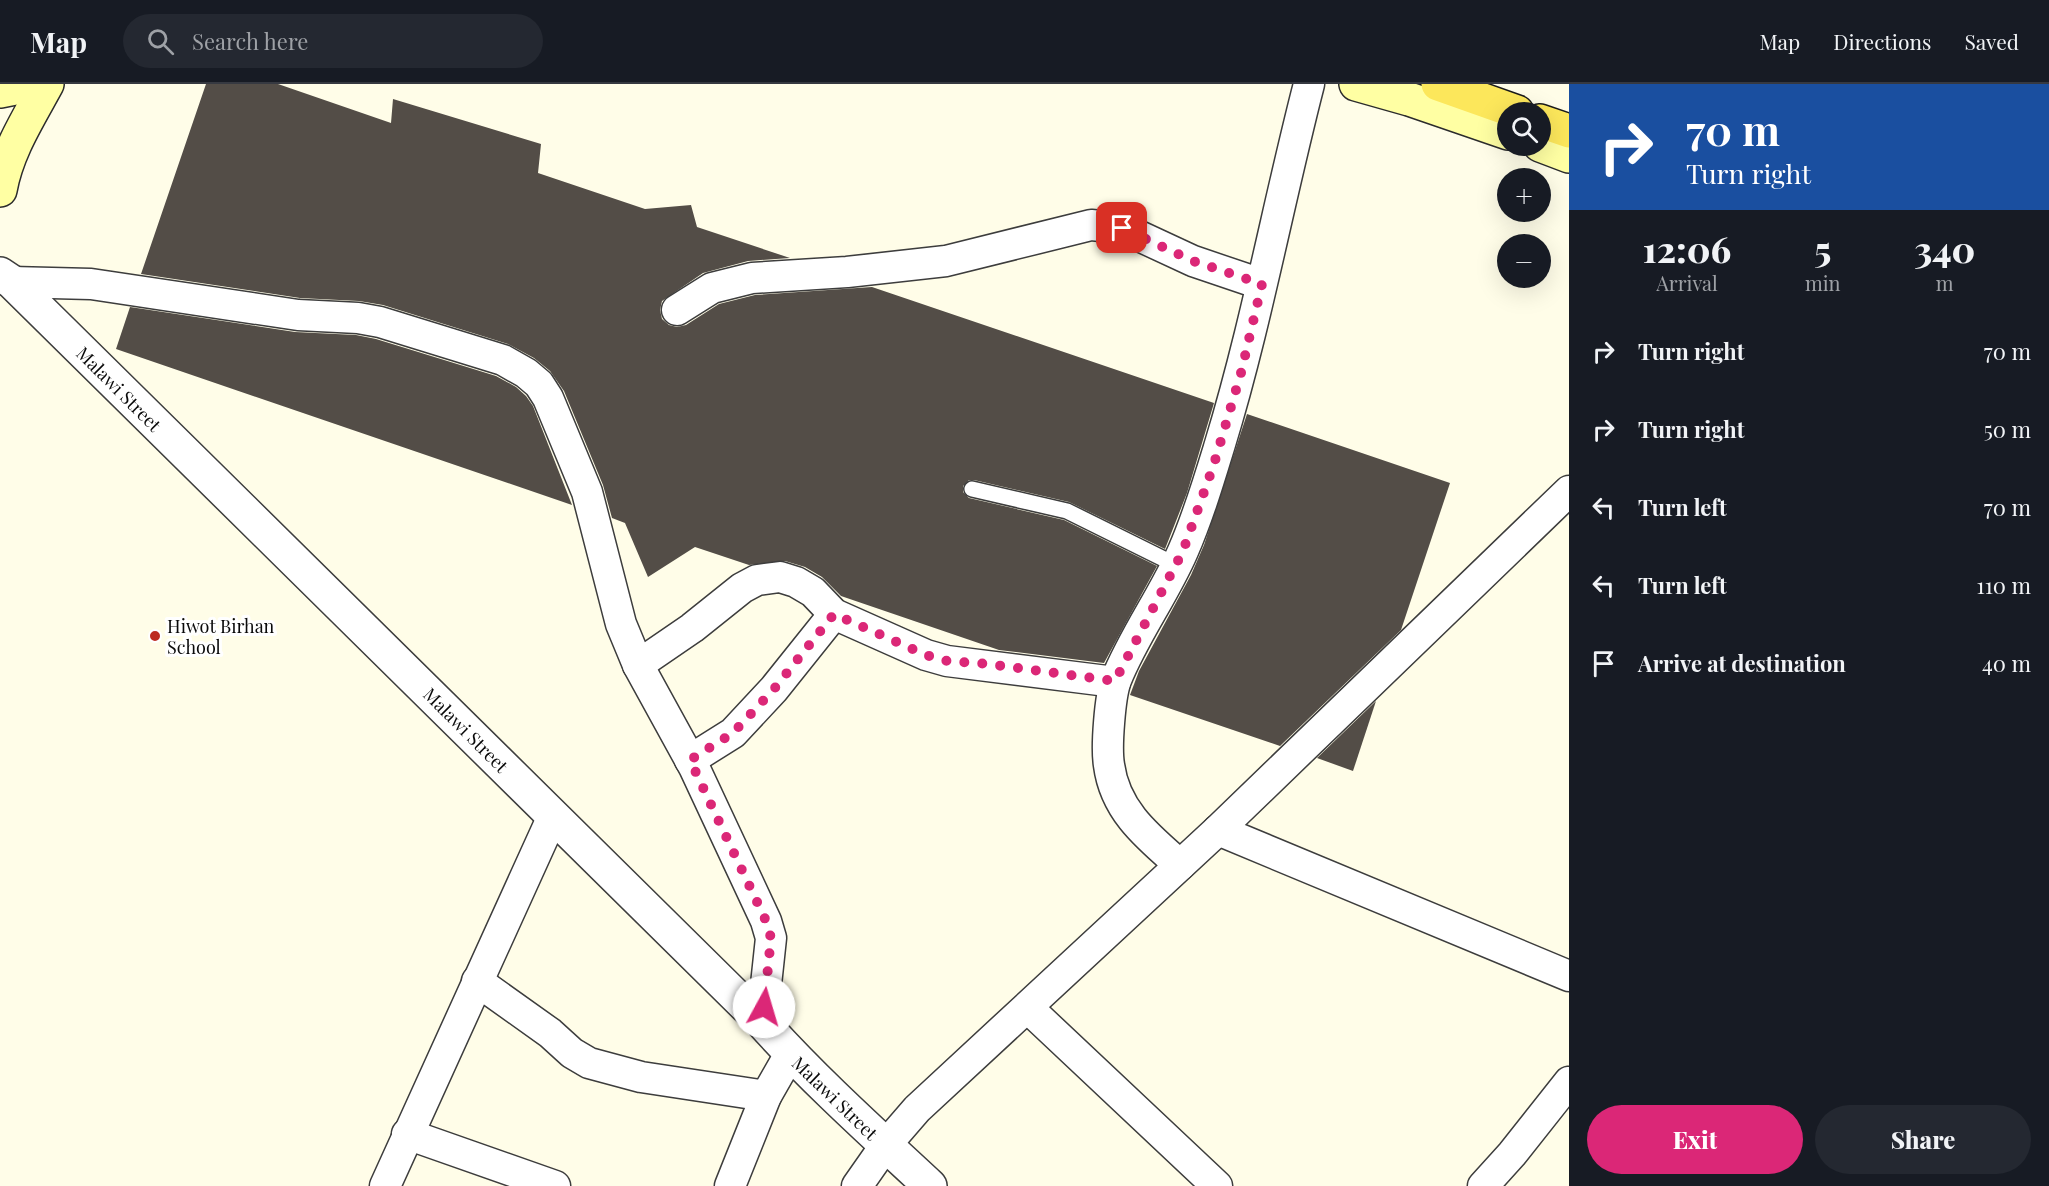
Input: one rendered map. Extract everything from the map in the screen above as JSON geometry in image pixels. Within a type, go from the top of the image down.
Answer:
[{"type":"main road","points":[[0,92],[34,84]]},
{"type":"main road","points":[[0,190],[3,173],[16,139],[47,84]]},
{"type":"main road","points":[[1356,84],[1409,99],[1497,129]]},
{"type":"main road","points":[[1438,84],[1497,105]]},
{"type":"main road","points":[[1551,125],[1569,131]]},
{"type":"main road","points":[[1551,149],[1569,156]]},
{"type":"street","points":[[1180,866],[1137,826],[1121,805],[1114,787],[1108,764],[1109,726],[1115,681],[1176,565],[1199,508],[1241,373],[1309,84]]},
{"type":"street","points":[[677,310],[712,288],[752,278],[848,272],[946,261],[1091,225],[1122,228],[1193,261],[1262,284]]},
{"type":"street","points":[[6,278],[91,284],[298,315],[369,320],[503,360],[526,373],[539,384],[548,398],[587,492],[621,624],[638,665],[690,760],[766,921],[771,938],[762,1022]]},
{"type":"street","name":"Malawi Street","points":[[6,278],[762,1022],[790,1054],[930,1186]]},
{"type":"street","points":[[857,1186],[885,1146],[917,1109],[1218,830],[1569,491]]},
{"type":"street","points":[[638,665],[692,628],[742,588],[767,577],[780,577],[813,591],[834,614],[926,655],[947,661],[988,664],[1115,681]]},
{"type":"street","points":[[690,760],[733,733],[774,689],[834,614]]},
{"type":"street","points":[[384,1186],[553,816]]},
{"type":"street","points":[[1218,830],[1569,976]]},
{"type":"street","points":[[477,981],[550,1033],[572,1053],[589,1063],[641,1077],[766,1096]]},
{"type":"street","points":[[1028,1008],[1217,1186]]},
{"type":"street","points":[[730,1186],[766,1096],[790,1054]]},
{"type":"street","points":[[1483,1186],[1512,1154],[1569,1082]]},
{"type":"street","points":[[407,1134],[555,1186]]},
{"type":"lane","points":[[972,489],[1067,511],[1176,565]]},
{"type":"building","points":[[206,84],[278,84],[391,123],[393,99],[541,144],[538,173],[645,209],[691,205],[697,227],[790,258],[748,261],[703,273],[662,301],[660,310],[662,319],[669,325],[677,327],[686,325],[719,304],[755,295],[872,287],[1214,403],[1187,493],[1165,549],[1069,502],[974,480],[969,480],[963,486],[963,492],[969,498],[1064,520],[1157,566],[1104,663],[999,650],[841,596],[822,577],[805,567],[785,561],[749,565],[695,547],[648,577],[625,523],[612,518],[603,485],[564,391],[550,371],[534,358],[508,344],[383,305],[359,301],[300,298],[141,274]]},
{"type":"building","points":[[130,307],[295,332],[356,335],[496,376],[516,387],[533,406],[572,505],[116,349]]},
{"type":"building","points":[[1247,414],[1450,483],[1401,630],[1280,746],[1130,695],[1139,671],[1191,575],[1204,545]]},
{"type":"building","points":[[1376,701],[1353,771],[1317,758]]},
{"type":"place","name":"Hiwot Birhan School","points":[[155,636]]},
{"type":"route","points":[[764,1007],[771,938],[766,921],[690,760],[733,733],[774,689],[790,666],[834,614],[887,639],[947,661],[988,664],[1115,681],[1183,551],[1214,464],[1241,373],[1262,284],[1193,261],[1122,228]]}]
